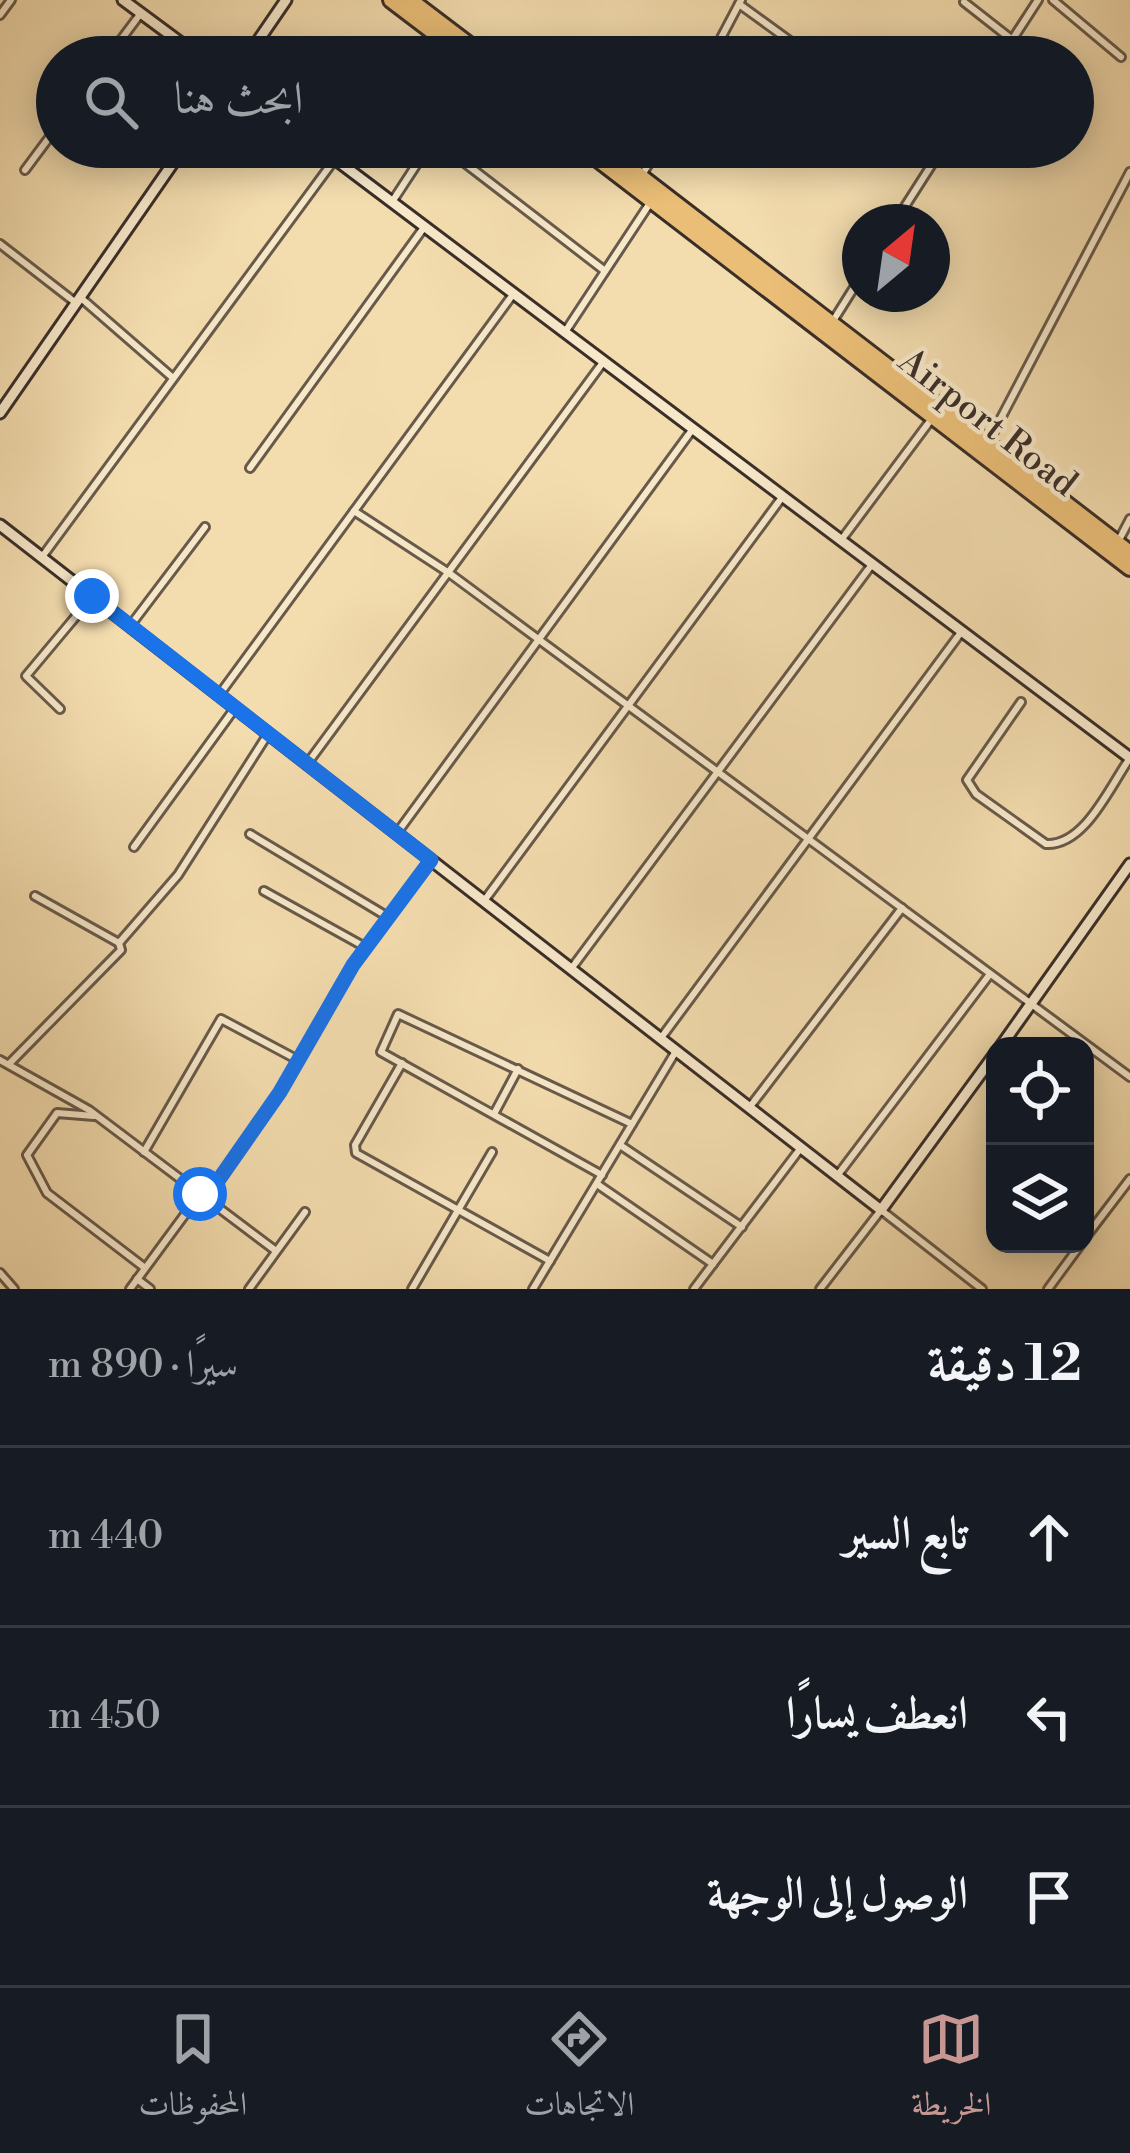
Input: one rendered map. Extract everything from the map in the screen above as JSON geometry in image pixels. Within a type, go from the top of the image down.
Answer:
[{"type":"highway","points":[[391,0],[438,36]]},
{"type":"highway","points":[[410,0],[457,36]]},
{"type":"highway","name":"Airport Road","points":[[610,168],[1124,549]]},
{"type":"highway","name":"Airport Road","points":[[629,168],[831,324],[933,417],[1130,568]]},
{"type":"street","points":[[0,14],[11,0]]},
{"type":"street","points":[[123,0],[171,36]]},
{"type":"street","points":[[261,36],[286,0]]},
{"type":"street","points":[[1015,36],[1038,0]]},
{"type":"street","points":[[1053,0],[1121,57]]},
{"type":"street","points":[[722,36],[740,2],[785,36]]},
{"type":"street","points":[[964,2],[1007,36]]},
{"type":"street","points":[[123,36],[140,13]]},
{"type":"street","points":[[25,170],[36,155]]},
{"type":"street","points":[[0,413],[169,168]]},
{"type":"street","points":[[41,557],[328,168]]},
{"type":"street","points":[[347,168],[1130,758],[1067,842],[1046,844],[976,794],[967,780],[1022,701]]},
{"type":"street","points":[[392,202],[414,168]]},
{"type":"street","points":[[471,168],[605,271]]},
{"type":"street","points":[[641,177],[646,168]]},
{"type":"street","points":[[907,204],[930,168]]},
{"type":"street","points":[[987,444],[1130,172]]},
{"type":"street","points":[[566,332],[652,200]]},
{"type":"street","points":[[250,468],[425,226]]},
{"type":"street","points":[[0,244],[173,378]]},
{"type":"street","points":[[219,695],[514,293]]},
{"type":"street","points":[[831,324],[842,307]]},
{"type":"street","points":[[307,764],[604,362]]},
{"type":"street","points":[[842,539],[933,417]]},
{"type":"street","points":[[397,833],[693,429]]},
{"type":"street","points":[[484,901],[783,496]]},
{"type":"street","points":[[354,511],[448,573],[1130,1077]]},
{"type":"street","points":[[1124,549],[1130,519]]},
{"type":"street","points":[[0,525],[982,1289]]},
{"type":"street","points":[[130,626],[205,527]]},
{"type":"street","points":[[572,969],[873,563]]},
{"type":"street","points":[[60,709],[26,676],[92,596]]},
{"type":"street","points":[[661,1039],[962,631]]},
{"type":"street","points":[[134,847],[235,707]]},
{"type":"street","points":[[119,943],[183,867],[268,734]]},
{"type":"street","points":[[250,834],[388,917]]},
{"type":"street","points":[[130,1289],[203,1196],[298,1060],[365,947],[431,860]]},
{"type":"street","points":[[1007,1037],[1130,864]]},
{"type":"street","points":[[264,891],[365,947]]},
{"type":"street","points":[[35,896],[119,943],[121,950],[4,1062],[98,1117],[276,1251]]},
{"type":"street","points":[[749,1108],[902,908]]},
{"type":"street","points":[[837,1176],[990,974]]},
{"type":"street","points":[[602,1175],[379,1049],[401,1012],[632,1124]]},
{"type":"street","points":[[144,1152],[221,1019],[298,1060]]},
{"type":"street","points":[[533,1289],[676,1052]]},
{"type":"street","points":[[402,1063],[355,1151],[550,1262]]},
{"type":"street","points":[[820,1289],[986,1066]]},
{"type":"street","points":[[494,1114],[518,1070]]},
{"type":"street","points":[[98,1117],[57,1113],[27,1156],[46,1193],[145,1268]]},
{"type":"street","points":[[620,1145],[742,1227]]},
{"type":"street","points":[[694,1289],[800,1149]]},
{"type":"street","points":[[412,1289],[492,1152]]},
{"type":"street","points":[[1094,1225],[1130,1179]]},
{"type":"street","points":[[597,1184],[712,1264]]},
{"type":"street","points":[[249,1289],[305,1212]]},
{"type":"street","points":[[1048,1289],[1074,1253]]},
{"type":"street","points":[[0,1273],[14,1289]]},
{"type":"street","points":[[137,1279],[150,1289]]},
{"type":"route","points":[[92,596],[431,860],[353,965],[272,1105],[206,1198],[200,1194]]}]
